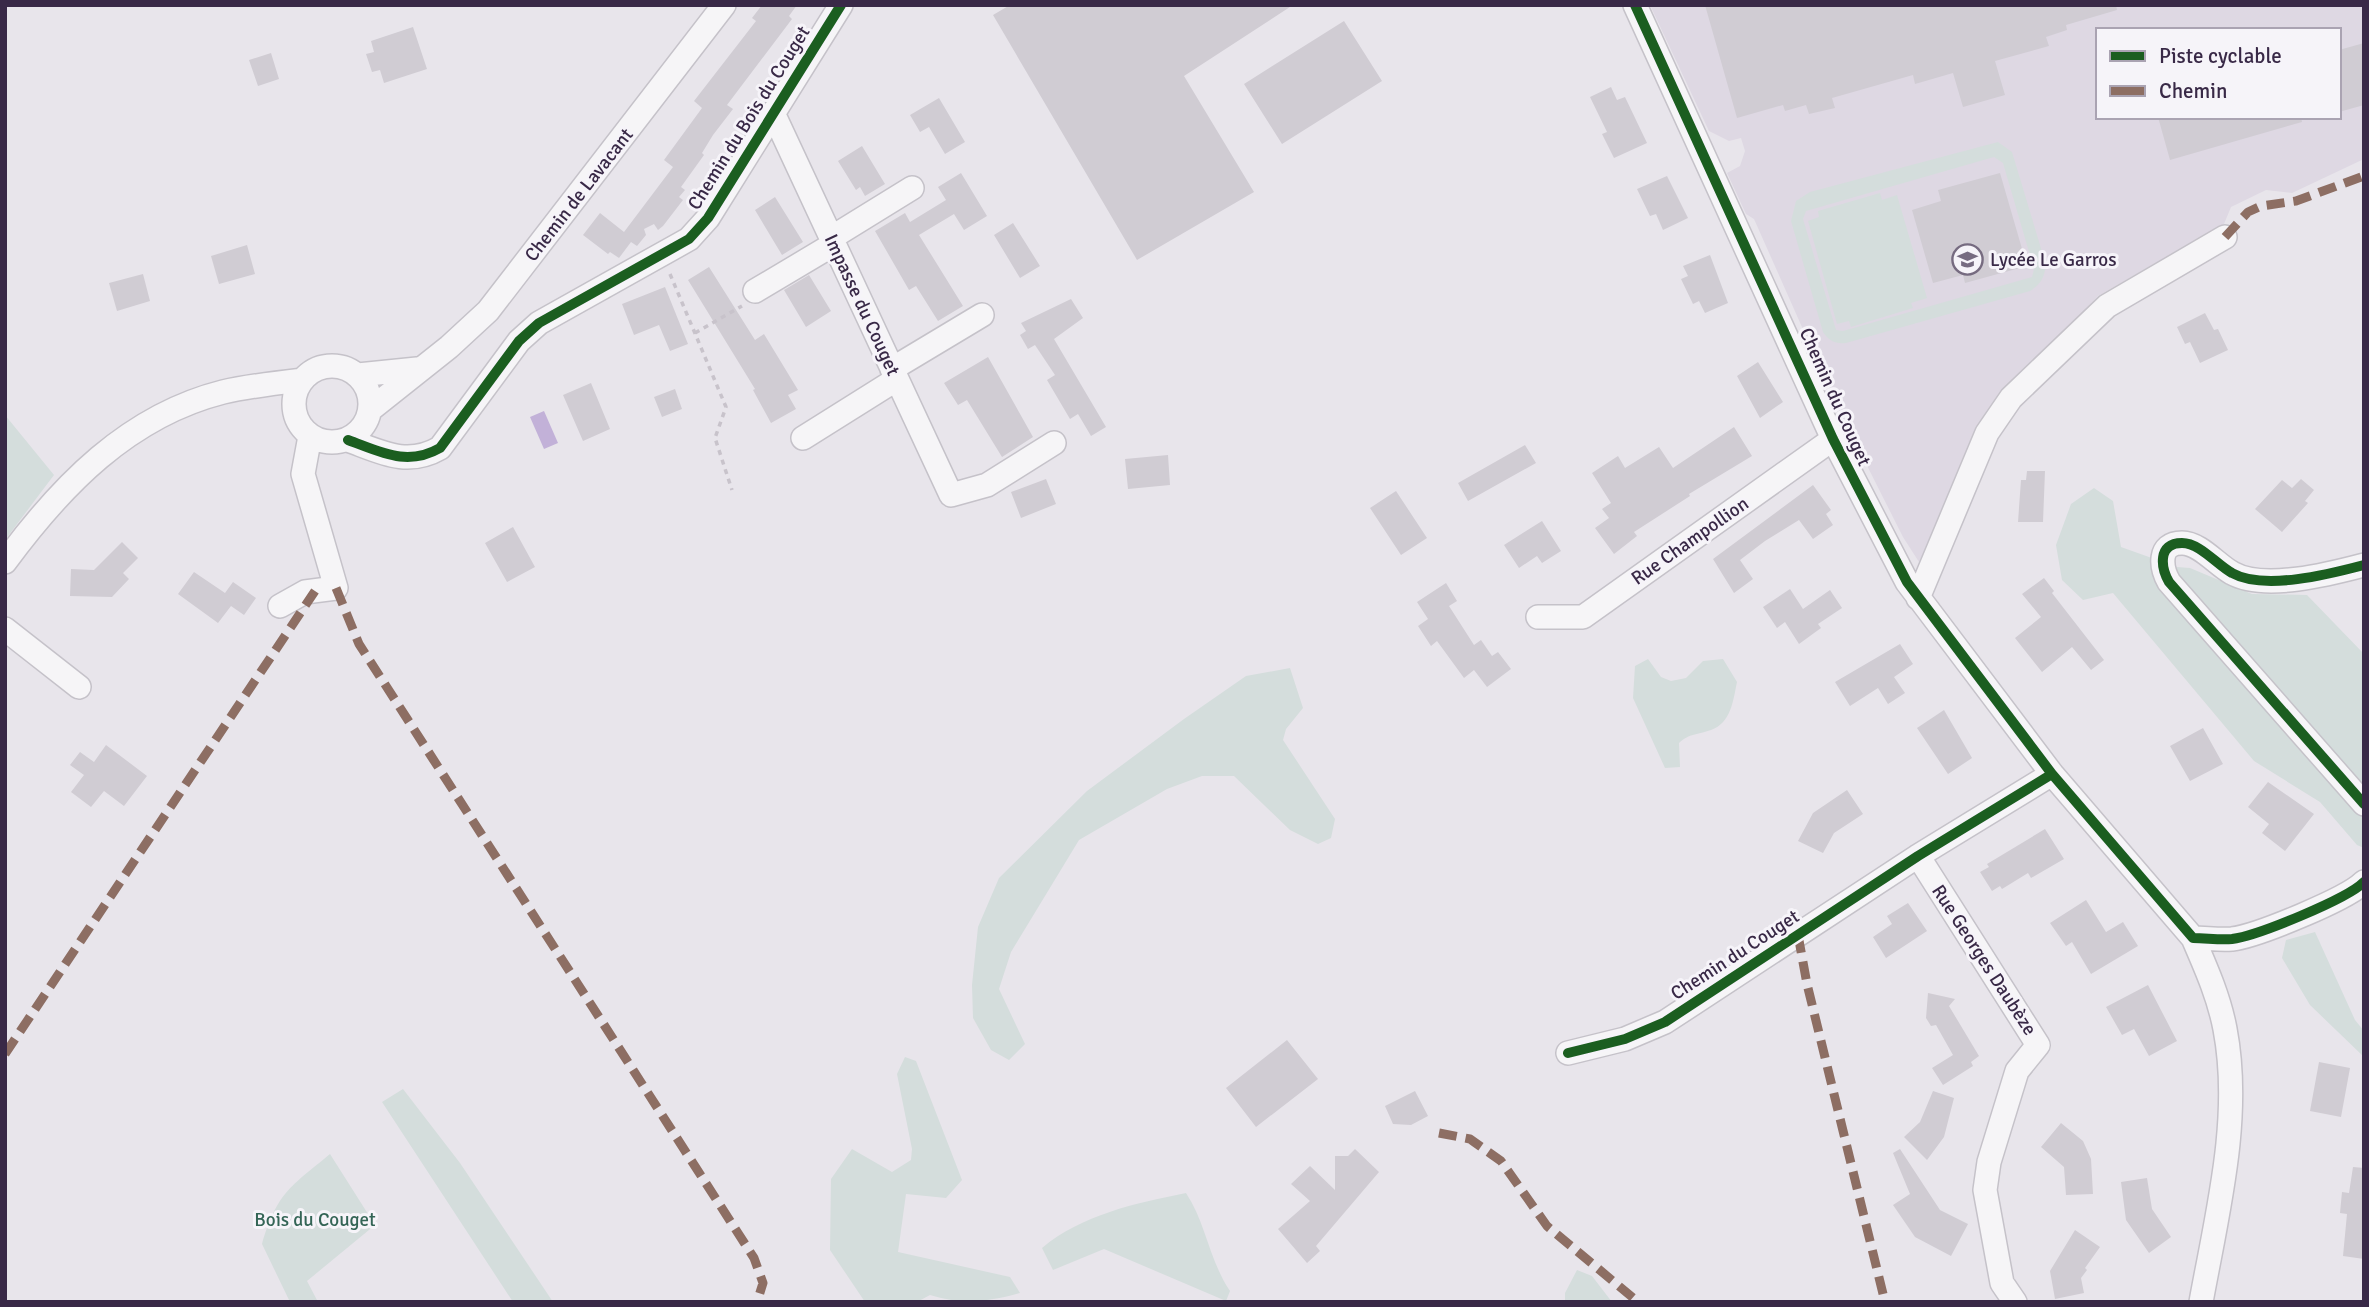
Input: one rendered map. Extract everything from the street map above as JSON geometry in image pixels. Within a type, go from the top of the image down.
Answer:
[{"type":"street","name":"Chemin de Lavacant","points":[[371,409],[417,369],[449,347],[488,311],[724,5]]},
{"type":"street","name":"Chemin du Bois du Couget","points":[[348,440],[407,459],[426,456],[440,448],[519,341],[539,323],[689,239],[708,218],[841,5]]},
{"type":"street","name":"Chemin du Couget","points":[[1635,5],[1833,439],[1884,541],[1918,598],[2052,774],[2193,938],[2216,992],[2230,1067],[2230,1110],[2221,1192],[2201,1302]]},
{"type":"street","name":"Impasse du Couget","points":[[774,115],[951,495],[987,485],[1054,443]]},
{"type":"street","points":[[755,291],[912,188]]},
{"type":"street","points":[[1918,598],[1987,433],[2011,398],[2108,306],[2225,237]]},
{"type":"street","points":[[803,438],[982,315]]},
{"type":"street","points":[[260,386],[295,415],[310,436],[322,442],[348,440],[359,432],[371,409],[366,385],[358,375],[335,366],[312,372],[302,380],[293,402],[295,415]]},
{"type":"street","name":"Chemin de Lavacant","points":[[358,375],[417,369]]},
{"type":"street","points":[[5,562],[38,517],[76,477],[120,439],[161,416],[207,397],[302,380]]},
{"type":"street","points":[[280,606],[305,592],[336,587],[303,474],[310,436]]},
{"type":"street","name":"Rue Champollion","points":[[1538,617],[1583,617],[1833,439]]},
{"type":"street","points":[[2364,565],[2280,580],[2254,581],[2233,574],[2197,548],[2184,543],[2171,545],[2162,555],[2160,567],[2169,582],[2364,804]]},
{"type":"street","points":[[5,629],[79,687]]},
{"type":"street","name":"Chemin du Couget","points":[[1568,1052],[1625,1039],[1665,1021],[1918,856],[2052,774]]},
{"type":"street","name":"Rue Georges Daubèze","points":[[1918,856],[2038,1045],[2017,1071],[1989,1162],[1985,1190],[2002,1283],[2015,1302]]},
{"type":"street","points":[[2193,938],[2233,939],[2263,931],[2327,903],[2364,882]]},
{"type":"path","points":[[669,271],[726,407],[715,438],[732,490]]},
{"type":"path","points":[[695,333],[744,305],[755,291]]},
{"type":"shaded area","name":"Lycée Le Garros","points":[[1650,5],[2364,5],[2364,159],[2292,193],[2266,190],[2231,207],[2224,224],[2098,296],[2007,391],[1983,426],[1919,562],[1903,537],[1837,406],[1754,219],[1746,214],[1727,173],[1740,166],[1745,151],[1741,138],[1729,141],[1709,131]]},
{"type":"shaded area","points":[[544,411],[558,443],[544,449],[530,417]]},
{"type":"green space","points":[[1998,142],[2012,152],[2046,265],[2043,277],[2030,291],[1846,343],[1835,342],[1823,332],[1791,221],[1796,201],[1810,192]],"holes":[[[1994,157],[2003,163],[2034,269],[2032,277],[1843,331],[1836,330],[1803,219],[1806,211]]]},
{"type":"green space","points":[[1880,193],[1882,200],[1897,195],[1927,298],[1911,303],[1913,308],[1851,327],[1849,321],[1837,324],[1808,221],[1819,217],[1818,211]]},
{"type":"green space","points":[[5,415],[54,475],[5,540]]},
{"type":"green space","points":[[2094,488],[2113,501],[2121,547],[2177,567],[2190,568],[2252,594],[2307,595],[2364,654],[2364,848],[2357,845],[2320,802],[2254,761],[2113,593],[2083,600],[2062,580],[2056,545],[2071,504]]},
{"type":"green space","points":[[1648,659],[1661,677],[1671,681],[1686,678],[1703,661],[1723,659],[1737,682],[1730,711],[1723,722],[1718,727],[1690,736],[1679,743],[1680,767],[1665,768],[1633,698],[1635,666]]},
{"type":"green space","points":[[1290,668],[1303,708],[1286,729],[1283,740],[1335,819],[1331,838],[1318,844],[1290,830],[1234,776],[1202,776],[1167,789],[1079,840],[1011,952],[999,989],[1025,1044],[1009,1060],[991,1050],[973,1018],[972,985],[978,927],[999,878],[1087,791],[1184,719],[1246,676]]},
{"type":"green space","points":[[2315,932],[2355,1020],[2364,1031],[2364,1057],[2310,1005],[2282,958],[2286,940]]},
{"type":"green space","points":[[905,1057],[916,1061],[962,1180],[946,1198],[906,1194],[898,1252],[1010,1277],[1020,1293],[975,1301],[930,1295],[917,1302],[865,1302],[830,1250],[831,1179],[852,1149],[892,1172],[911,1160],[912,1149],[897,1074]]},
{"type":"green space","points":[[403,1089],[460,1163],[553,1302],[513,1302],[382,1102]]},
{"type":"green space","name":"Bois du Couget","points":[[330,1154],[375,1225],[307,1281],[318,1302],[290,1302],[262,1244],[273,1213],[287,1192]]},
{"type":"green space","points":[[1186,1193],[1230,1291],[1226,1301],[1104,1249],[1053,1270],[1042,1248],[1074,1227],[1110,1212]]},
{"type":"green space","points":[[1577,1270],[1592,1276],[1612,1302],[1565,1302],[1565,1293]]},
{"type":"building","points":[[762,5],[797,5],[789,16],[792,19],[727,105],[733,109],[713,135],[702,153],[704,155],[681,187],[685,190],[679,197],[683,200],[658,230],[654,224],[644,229],[646,235],[637,246],[631,242],[619,258],[610,252],[608,254],[583,235],[600,213],[624,232],[673,167],[664,160],[702,108],[694,101],[756,21],[752,18]]},
{"type":"building","points":[[1010,5],[1293,5],[1184,76],[1254,192],[1137,260],[993,15]]},
{"type":"building","points":[[1705,5],[2116,5],[2117,10],[2066,25],[2067,30],[2046,37],[2049,46],[1995,61],[2005,95],[1963,107],[1953,73],[1915,84],[1913,75],[1832,98],[1835,108],[1809,114],[1806,105],[1785,111],[1783,105],[1737,118]]},
{"type":"building","points":[[1344,21],[1382,81],[1282,144],[1244,84]]},
{"type":"building","points":[[413,27],[427,69],[384,83],[380,70],[372,72],[366,54],[374,52],[371,41]]},
{"type":"building","points":[[2364,43],[2364,105],[2341,111],[2341,49]]},
{"type":"building","points":[[271,53],[279,79],[258,86],[249,60]]},
{"type":"building","points":[[1611,87],[1617,100],[1625,97],[1647,143],[1614,158],[1602,134],[1607,132],[1590,97]]},
{"type":"building","points":[[939,98],[965,142],[945,154],[929,127],[920,132],[910,115]]},
{"type":"building","points":[[2159,119],[2301,119],[2302,122],[2170,160]]},
{"type":"building","points":[[862,146],[885,184],[865,196],[860,187],[856,190],[838,161]]},
{"type":"building","points":[[961,173],[987,216],[964,230],[954,214],[919,235],[963,306],[938,321],[916,286],[909,290],[875,231],[905,213],[910,222],[946,200],[938,187]]},
{"type":"building","points":[[2000,173],[2027,266],[1965,283],[1963,275],[1933,283],[1912,210],[1941,201],[1938,190]]},
{"type":"building","points":[[1667,176],[1688,218],[1663,230],[1656,214],[1650,216],[1637,189]]},
{"type":"building","points":[[775,197],[803,242],[782,255],[755,210]]},
{"type":"building","points":[[1013,223],[1040,266],[1020,278],[994,235]]},
{"type":"building","points":[[247,245],[255,274],[219,284],[211,256]]},
{"type":"building","points":[[1710,255],[1728,303],[1705,313],[1699,301],[1693,304],[1681,279],[1688,276],[1683,266]]},
{"type":"building","points":[[709,267],[755,340],[764,334],[798,390],[788,395],[796,409],[771,423],[753,390],[755,389],[688,280]]},
{"type":"building","points":[[143,274],[150,301],[117,311],[109,283]]},
{"type":"building","points":[[809,275],[831,311],[806,327],[784,290]]},
{"type":"building","points":[[665,287],[688,344],[670,351],[659,325],[634,335],[622,304]]},
{"type":"building","points":[[1071,299],[1083,318],[1054,339],[1106,427],[1091,436],[1078,414],[1070,419],[1047,380],[1055,375],[1035,345],[1028,349],[1020,335],[1026,331],[1021,323]]},
{"type":"building","points":[[2205,313],[2214,330],[2218,329],[2228,350],[2200,363],[2190,342],[2185,344],[2177,327]]},
{"type":"building","points":[[988,357],[1033,437],[1002,457],[967,400],[958,405],[944,383]]},
{"type":"building","points":[[1758,362],[1783,402],[1760,418],[1737,376]]},
{"type":"building","points":[[591,383],[610,429],[583,441],[563,395]]},
{"type":"building","points":[[675,389],[682,409],[662,417],[654,397]]},
{"type":"building","points":[[1734,427],[1752,456],[1689,494],[1690,496],[1634,532],[1637,536],[1614,554],[1595,528],[1609,518],[1602,509],[1611,503],[1592,473],[1618,456],[1625,468],[1659,447],[1673,468]]},
{"type":"building","points":[[1525,445],[1536,463],[1468,501],[1458,483]]},
{"type":"building","points":[[1168,455],[1170,485],[1128,489],[1125,459]]},
{"type":"building","points":[[2027,471],[2045,471],[2043,522],[2018,522],[2021,480],[2026,480]]},
{"type":"building","points":[[1046,479],[1056,504],[1021,518],[1011,492]]},
{"type":"building","points":[[2301,479],[2314,490],[2305,501],[2308,503],[2282,532],[2255,509],[2282,480],[2292,488]]},
{"type":"building","points":[[1813,485],[1831,510],[1826,514],[1833,525],[1813,539],[1799,520],[1765,541],[1740,560],[1753,579],[1734,593],[1713,559]]},
{"type":"building","points":[[1396,491],[1427,538],[1401,555],[1370,508]]},
{"type":"building","points":[[1542,521],[1561,551],[1542,563],[1537,556],[1519,568],[1504,545]]},
{"type":"building","points":[[513,527],[535,567],[507,582],[485,543]]},
{"type":"building","points":[[122,542],[138,558],[123,573],[129,579],[112,597],[70,596],[71,569],[94,570]]},
{"type":"building","points":[[194,572],[225,593],[233,582],[256,598],[244,615],[231,606],[218,623],[178,594]]},
{"type":"building","points":[[2044,578],[2054,591],[2052,593],[2104,660],[2091,670],[2072,647],[2042,672],[2015,638],[2041,617],[2022,594]]},
{"type":"building","points":[[1446,583],[1457,601],[1449,606],[1474,645],[1481,640],[1492,656],[1498,652],[1511,669],[1487,687],[1474,670],[1464,678],[1437,641],[1431,646],[1418,626],[1428,619],[1417,602]]},
{"type":"building","points":[[1790,589],[1803,609],[1830,590],[1842,608],[1818,624],[1821,628],[1799,644],[1785,622],[1777,628],[1763,607]]},
{"type":"building","points":[[1900,644],[1913,664],[1894,677],[1905,693],[1888,704],[1878,688],[1850,706],[1835,682]]},
{"type":"building","points":[[1944,710],[1972,758],[1948,774],[1917,728]]},
{"type":"building","points":[[2203,728],[2223,764],[2190,781],[2170,746]]},
{"type":"building","points":[[106,745],[147,776],[124,806],[104,791],[91,807],[71,792],[84,775],[70,765],[80,752],[94,762]]},
{"type":"building","points":[[2268,782],[2314,814],[2285,851],[2262,833],[2269,824],[2248,807]]},
{"type":"building","points":[[1847,790],[1863,814],[1834,833],[1823,853],[1798,841],[1813,813]]},
{"type":"building","points":[[2045,829],[2064,859],[2031,878],[2028,873],[2002,889],[2000,886],[1992,891],[1980,872],[1989,867],[1987,864]]},
{"type":"building","points":[[2086,900],[2106,932],[2123,922],[2138,946],[2091,974],[2072,942],[2066,946],[2050,923]]},
{"type":"building","points":[[1908,903],[1927,931],[1886,958],[1873,937],[1892,924],[1887,916]]},
{"type":"building","points":[[2148,985],[2177,1041],[2149,1056],[2134,1029],[2122,1035],[2106,1007]]},
{"type":"building","points":[[1928,993],[1955,999],[1949,1006],[1979,1056],[1971,1062],[1973,1066],[1943,1085],[1932,1068],[1953,1055],[1936,1025],[1931,1026],[1926,1018]]},
{"type":"building","points":[[1287,1040],[1318,1079],[1256,1127],[1226,1088]]},
{"type":"building","points":[[2319,1062],[2350,1068],[2341,1117],[2310,1111]]},
{"type":"building","points":[[1415,1091],[1428,1116],[1411,1125],[1393,1124],[1385,1106]]},
{"type":"building","points":[[1933,1091],[1954,1098],[1944,1137],[1927,1160],[1904,1137],[1920,1122]]},
{"type":"building","points":[[2061,1123],[2083,1141],[2091,1159],[2093,1194],[2066,1195],[2064,1167],[2041,1147]]},
{"type":"building","points":[[1355,1149],[1379,1172],[1316,1246],[1320,1251],[1307,1263],[1278,1229],[1310,1201],[1291,1184],[1310,1166],[1335,1190],[1335,1156],[1348,1156]]},
{"type":"building","points":[[1900,1149],[1940,1210],[1968,1224],[1951,1256],[1915,1237],[1893,1205],[1910,1194],[1893,1153]]},
{"type":"building","points":[[2353,1167],[2364,1168],[2364,1259],[2343,1256],[2347,1214],[2340,1213],[2342,1192],[2349,1193]]},
{"type":"building","points":[[2147,1178],[2152,1209],[2171,1237],[2149,1253],[2126,1220],[2121,1182]]},
{"type":"building","points":[[2075,1230],[2100,1247],[2081,1278],[2084,1293],[2055,1299],[2050,1271]]},
{"type":"marked path","points":[[2225,237],[2248,212],[2261,206],[2296,201],[2364,176]]},
{"type":"marked path","points":[[336,588],[359,644],[754,1258],[763,1283],[757,1302]]},
{"type":"marked path","points":[[5,1054],[315,591]]},
{"type":"marked path","points":[[1798,935],[1807,984],[1885,1302]]},
{"type":"marked path","points":[[1439,1133],[1470,1139],[1501,1161],[1547,1226],[1638,1302]]},
{"type":"cycle path","points":[[348,440],[383,453],[405,457],[428,454],[440,448],[519,341],[539,323],[689,239],[708,218],[841,5]]},
{"type":"cycle path","points":[[1635,5],[1833,439],[1907,582],[2052,774],[2193,938],[2232,939],[2261,931],[2340,898],[2364,882]]},
{"type":"cycle path","points":[[2364,565],[2297,579],[2261,581],[2232,573],[2202,550],[2189,544],[2174,544],[2168,547],[2163,557],[2169,582],[2364,804]]},
{"type":"cycle path","points":[[1568,1053],[1625,1039],[1665,1022],[1918,856],[2052,774]]},
{"type":"place","name":"Lycée Le Garros","points":[[1967,260]]}]
